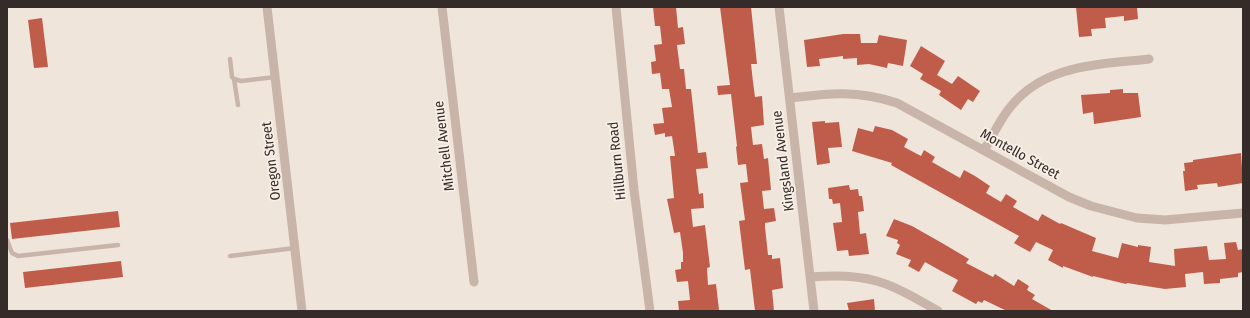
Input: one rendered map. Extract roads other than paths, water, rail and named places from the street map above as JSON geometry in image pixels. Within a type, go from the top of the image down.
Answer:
[{"type":"street","name":"Oregon Street","points":[[267,7],[302,311]]},
{"type":"street","name":"Mitchell Avenue","points":[[442,7],[474,282]]},
{"type":"street","name":"Hillburn Road","points":[[616,7],[634,190],[650,311]]},
{"type":"street","name":"Kingsland Avenue","points":[[779,7],[814,311]]},
{"type":"street","points":[[984,150],[1007,111],[1020,95],[1047,76],[1063,70],[1149,59]]},
{"type":"street","name":"Montello Street","points":[[790,98],[837,93],[857,93],[878,96],[915,111],[1069,196],[1114,213],[1165,220],[1243,213]]},
{"type":"street","points":[[811,277],[838,275],[874,279],[894,286],[938,311]]},
{"type":"lane","points":[[230,58],[238,105]]},
{"type":"lane","points":[[234,80],[241,81],[275,77]]},
{"type":"lane","points":[[7,240],[12,253],[18,256],[118,245]]},
{"type":"lane","points":[[230,256],[295,248]]}]
